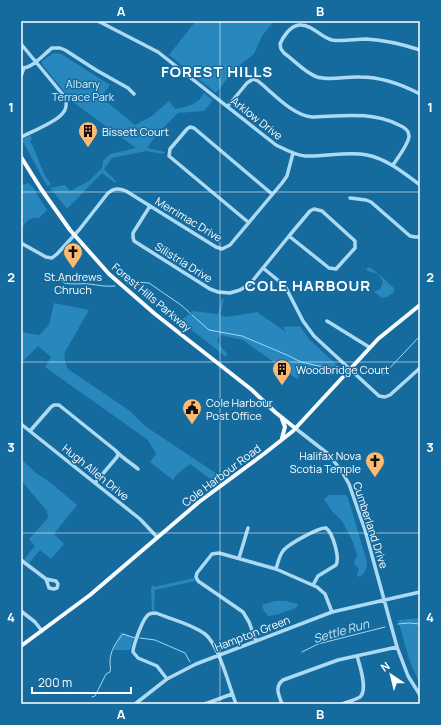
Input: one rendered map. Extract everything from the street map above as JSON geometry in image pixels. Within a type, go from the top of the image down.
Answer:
[{"type":"main road","name":"Forest Hills Parkway","points":[[21,157],[41,190],[74,236],[109,274],[155,314],[252,390],[281,417],[296,428]]},
{"type":"main road","name":"Cole Harbour Road","points":[[21,646],[90,596],[213,490],[296,428],[349,369],[385,332],[420,305]]},
{"type":"main road","points":[[281,417],[285,426],[281,440]]},
{"type":"street","name":"Arklow Drive","points":[[98,21],[158,52],[276,145],[293,153],[313,156],[354,154],[373,156],[393,165],[420,186]]},
{"type":"street","points":[[420,50],[397,43],[377,40],[332,40],[324,37],[310,27],[299,23],[289,31],[281,42],[280,46],[284,53],[312,75],[322,78],[362,77],[382,79],[398,84],[420,94]]},
{"type":"street","points":[[21,44],[64,96],[66,101],[66,108],[59,117],[21,138]]},
{"type":"street","points":[[21,76],[22,68],[35,62],[52,48],[60,48],[128,88],[134,94]]},
{"type":"street","points":[[228,106],[247,83],[253,79],[258,81],[296,112],[304,115],[312,117],[364,115],[387,120],[403,127],[407,130],[409,135],[408,141],[393,165]]},
{"type":"street","points":[[248,222],[168,154],[169,150],[187,129],[191,127],[194,128],[272,194]]},
{"type":"street","name":"Merrimac Drive","points":[[74,236],[108,193],[112,190],[118,189],[123,190],[219,248],[225,248],[229,246],[287,176],[293,153]]},
{"type":"street","points":[[350,198],[372,202],[410,236],[420,237]]},
{"type":"street","name":"Silistria Drive","points":[[150,206],[133,233],[132,237],[134,241],[210,289],[222,293],[230,293],[240,290],[250,284],[289,236],[310,212],[316,209],[322,211],[352,236],[356,244],[355,248],[339,267],[331,269],[289,236]]},
{"type":"street","points":[[21,243],[46,257],[52,258],[74,236]]},
{"type":"street","points":[[263,268],[285,286],[303,321],[311,332],[376,395],[383,397],[390,395],[420,368]]},
{"type":"street","points":[[327,320],[369,348]]},
{"type":"street","points":[[30,431],[50,408],[54,405],[58,405],[138,469]]},
{"type":"street","name":"Hugh Allen Drive","points":[[21,424],[140,519],[157,537]]},
{"type":"street","name":"Cumberland Drive","points":[[296,428],[327,453],[350,484],[365,530],[397,647],[408,676],[420,695]]},
{"type":"street","points":[[95,483],[118,454]]},
{"type":"street","points":[[239,558],[248,528]]},
{"type":"street","points":[[276,569],[285,549],[319,529],[326,528],[331,533],[337,563],[318,576],[313,585]]},
{"type":"street","points":[[256,641],[249,622],[243,612],[200,584],[196,577],[197,573],[213,554],[219,553],[276,569],[313,585],[325,594],[332,612]]},
{"type":"street","points":[[21,560],[46,579]]},
{"type":"street","name":"Hampton Green","points":[[134,704],[167,679],[188,667],[218,655],[332,612],[420,592]]},
{"type":"street","points":[[21,611],[35,622],[42,631]]},
{"type":"street","points":[[167,679],[157,666],[137,657],[134,652],[140,631],[146,616],[149,614],[156,613],[200,631],[211,640],[236,704]]},
{"type":"street","points":[[282,704],[277,689],[282,681],[338,660],[397,647]]},
{"type":"street","points":[[342,704],[358,698],[363,693],[364,684],[357,656]]},
{"type":"street","points":[[205,704],[232,694]]},
{"type":"green space","points":[[194,21],[274,21],[262,36],[254,54],[235,69],[216,93],[169,55],[195,22]]},
{"type":"green space","name":"Albany Terrace Park","points":[[54,53],[61,54],[110,85],[101,97],[135,125],[152,116],[169,101],[175,109],[195,103],[204,93],[213,100],[204,111],[178,113],[158,133],[147,148],[165,152],[164,154],[146,151],[112,158],[104,169],[116,181],[115,183],[102,173],[67,209],[50,188],[65,185],[70,191],[89,181],[102,168],[103,161],[110,154],[136,148],[70,100],[42,64],[42,61]]},
{"type":"green space","points":[[30,135],[32,139],[30,141],[51,185],[47,186],[22,140]]},
{"type":"green space","points":[[28,183],[32,186],[47,210],[39,218],[28,220],[21,229],[21,224],[24,219],[21,217],[21,185]]},
{"type":"green space","points":[[369,267],[376,272],[394,288],[394,292],[387,297],[382,298],[374,292],[380,289],[383,282],[378,274],[366,269]]},
{"type":"green space","points":[[222,299],[224,299],[220,315],[226,317],[257,312],[286,332],[283,327],[300,326],[309,339],[338,366],[338,369],[332,376],[323,371],[306,366],[297,379],[243,340],[220,335],[217,341],[227,354],[226,357],[183,323],[181,325],[179,322],[193,311],[218,314]]},
{"type":"green space","points":[[54,303],[89,310],[65,352],[65,361],[68,369],[130,411],[145,426],[220,476],[213,481],[190,464],[177,474],[173,480],[150,462],[156,454],[148,440],[45,367],[51,357],[38,346],[21,363],[21,332],[39,335],[49,325]]},
{"type":"green space","points":[[21,459],[36,473],[47,480],[77,505],[54,534],[64,544],[51,559],[40,550],[29,563],[24,559],[35,546],[29,539],[48,518],[47,511],[21,480]]},
{"type":"green space","points":[[329,495],[346,495],[348,498],[367,562],[366,569],[359,577],[357,575],[359,569],[354,564],[357,555],[352,540],[342,521],[331,510],[324,499]]},
{"type":"green space","points":[[194,578],[195,581],[155,590],[154,611],[152,612],[151,588],[154,584],[154,587]]},
{"type":"green space","points":[[275,601],[286,601],[298,604],[296,608],[276,615],[268,616],[262,605]]},
{"type":"green space","points":[[420,618],[420,685],[409,659],[398,620]]},
{"type":"green space","points":[[121,632],[134,637],[130,650],[113,650]]},
{"type":"waterway","points":[[59,277],[64,283],[67,284],[115,286]]},
{"type":"waterway","points":[[134,282],[149,283],[190,313]]},
{"type":"waterway","points":[[192,315],[209,330],[242,336],[301,362],[337,370]]},
{"type":"waterway","points":[[383,375],[420,336]]},
{"type":"waterway","name":"Settle Run","points":[[398,624],[420,624]]},
{"type":"waterway","name":"Settle Run","points":[[302,652],[318,644],[385,627]]},
{"type":"waterway","name":"Settle Run","points":[[92,697],[95,696],[106,674],[110,672],[111,654],[118,640],[123,634],[135,638]]},
{"type":"waterway","name":"Settle Run","points":[[140,638],[155,640],[185,653],[190,662]]},
{"type":"place","name":"Bissett Court","points":[[88,148]]},
{"type":"place","name":"St.Andrews Chruch","points":[[73,269]]},
{"type":"place","name":"Woodbridge Court","points":[[282,386]]},
{"type":"place","name":"Cole Harbour Post Office","points":[[192,425]]},
{"type":"place","name":"Halifax Nova Scotia Temple","points":[[375,478]]},
{"type":"district","name":"FOREST HILLS","points":[[217,71]]},
{"type":"district","name":"COLE HARBOUR","points":[[308,285]]}]
